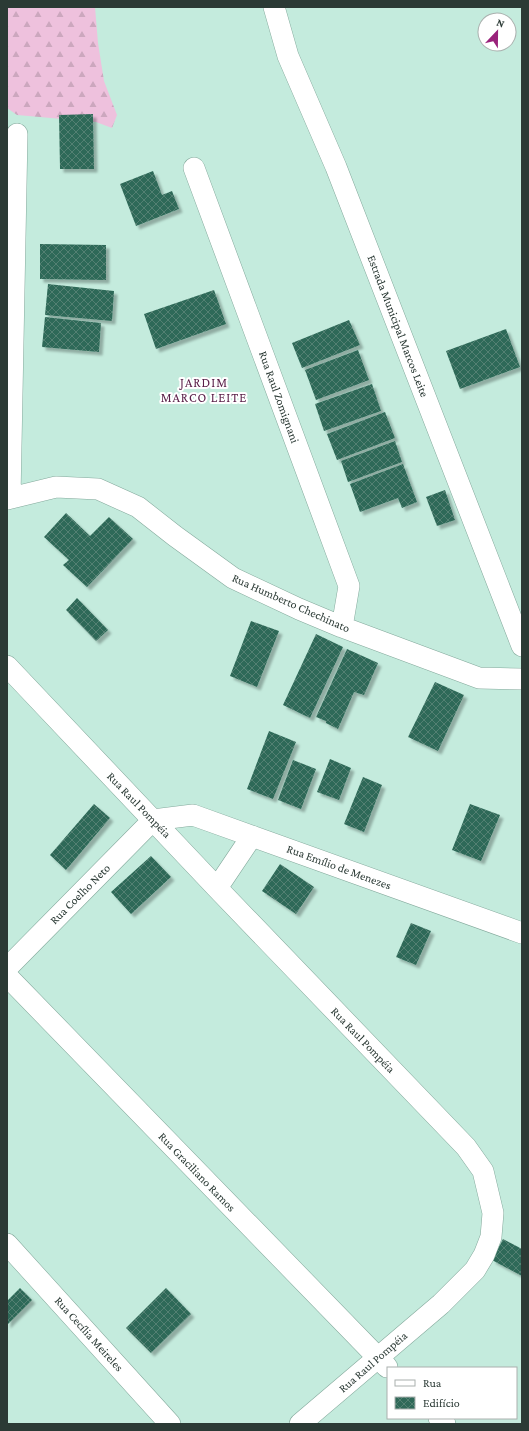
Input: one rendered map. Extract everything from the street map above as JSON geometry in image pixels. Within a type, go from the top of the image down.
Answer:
[{"type":"street","name":"Estrada Municipal Marcos Leite","points":[[274,7],[288,56],[336,167],[522,646]]},
{"type":"street","points":[[8,498],[17,134]]},
{"type":"street","name":"Rua Raul Zomignani","points":[[194,168],[349,586],[342,627]]},
{"type":"street","name":"Rua Humberto Chechinato","points":[[8,498],[56,487],[98,489],[138,506],[175,536],[233,578],[342,627],[479,678],[522,678]]},
{"type":"street","name":"Rua Raul Pompéia","points":[[7,666],[217,888],[466,1147],[484,1171],[493,1213],[491,1237],[484,1256],[475,1270],[383,1363],[300,1424]]},
{"type":"street","name":"Rua Emílio de Menezes","points":[[153,820],[193,814],[522,933]]},
{"type":"street","name":"Rua Coelho Neto","points":[[7,968],[153,820]]},
{"type":"street","points":[[217,888],[252,836]]},
{"type":"street","name":"Rua Graciliano Ramos","points":[[7,976],[383,1363]]},
{"type":"street","name":"Rua Cecília Meireles","points":[[7,1244],[170,1424]]},
{"type":"green space","points":[[7,7],[95,7],[98,43],[104,81],[117,115],[112,128],[96,122],[17,115],[7,108]]},
{"type":"building","points":[[93,114],[94,169],[60,169],[59,115]]},
{"type":"building","points":[[153,171],[162,195],[172,191],[179,209],[136,226],[120,184]]},
{"type":"building","points":[[40,244],[106,245],[106,280],[40,279]]},
{"type":"building","points":[[48,284],[114,291],[112,321],[45,315]]},
{"type":"building","points":[[214,290],[226,324],[156,349],[144,314]]},
{"type":"building","points":[[45,317],[101,323],[99,352],[42,347]]},
{"type":"building","points":[[349,320],[360,345],[302,368],[292,343]]},
{"type":"building","points":[[506,329],[520,367],[460,389],[446,351]]},
{"type":"building","points":[[358,350],[369,380],[316,400],[305,370]]},
{"type":"building","points":[[372,384],[381,411],[324,431],[315,404]]},
{"type":"building","points":[[385,412],[395,438],[337,460],[327,434]]},
{"type":"building","points":[[395,441],[402,462],[348,482],[341,461]]},
{"type":"building","points":[[403,464],[417,502],[402,508],[398,498],[360,512],[350,484]]},
{"type":"building","points":[[445,490],[455,520],[437,526],[426,497]]},
{"type":"building","points":[[66,513],[90,536],[109,517],[133,539],[87,587],[63,565],[69,560],[44,537]]},
{"type":"building","points":[[77,598],[108,630],[96,641],[66,610]]},
{"type":"building","points":[[251,621],[279,631],[257,687],[230,676]]},
{"type":"building","points":[[316,634],[343,647],[310,718],[283,705]]},
{"type":"building","points":[[347,649],[378,663],[364,695],[354,692],[338,729],[326,723],[326,721],[316,717]]},
{"type":"building","points":[[435,682],[464,695],[438,751],[408,737]]},
{"type":"building","points":[[269,731],[296,742],[273,799],[247,789]]},
{"type":"building","points":[[330,759],[351,768],[339,800],[317,792]]},
{"type":"building","points":[[293,760],[316,769],[301,809],[278,800]]},
{"type":"building","points":[[363,777],[382,785],[364,832],[344,824]]},
{"type":"building","points":[[94,804],[110,818],[66,870],[50,855]]},
{"type":"building","points":[[470,804],[500,815],[481,861],[452,850]]},
{"type":"building","points":[[151,856],[171,877],[131,914],[111,892]]},
{"type":"building","points":[[280,864],[314,887],[296,914],[262,891]]},
{"type":"building","points":[[411,923],[431,931],[416,965],[396,957]]},
{"type":"building","points":[[503,1239],[522,1249],[522,1276],[492,1260]]},
{"type":"building","points":[[20,1288],[32,1300],[7,1325],[7,1301]]},
{"type":"building","points":[[166,1288],[191,1314],[151,1353],[126,1328]]},
{"type":"district","name":"JARDIM MARCO LEITE","points":[[204,390]]}]
